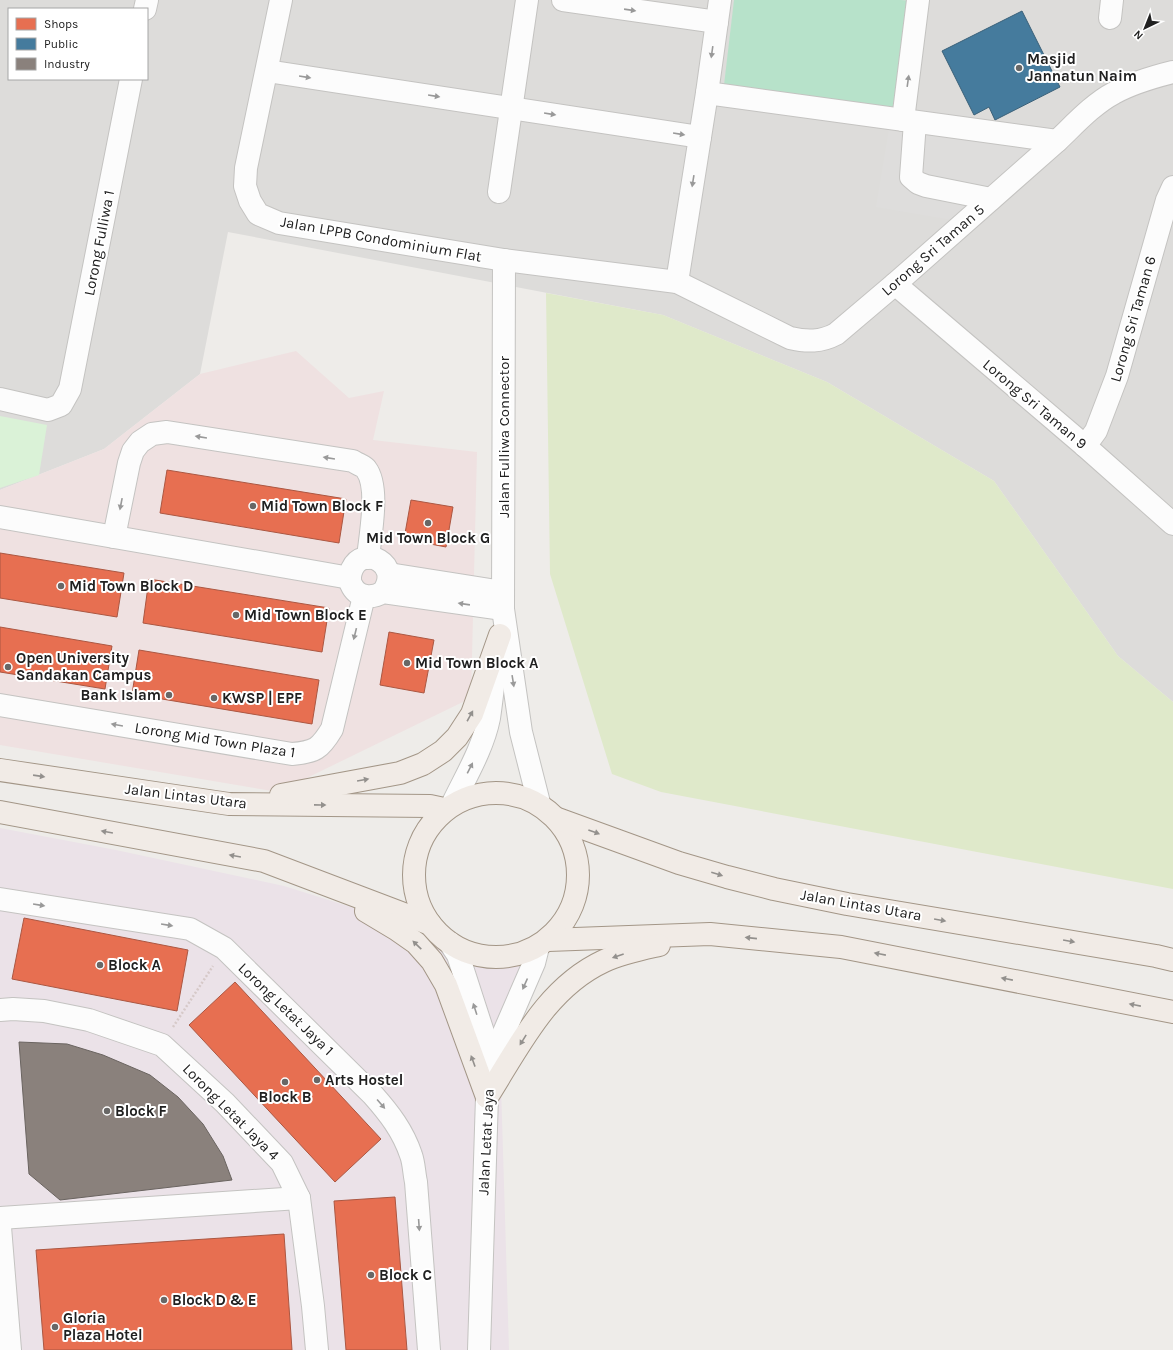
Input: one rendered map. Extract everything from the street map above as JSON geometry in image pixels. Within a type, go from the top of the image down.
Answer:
[{"type":"main road","points":[[229,804],[400,773],[423,764],[444,751],[457,737],[472,714],[502,613]]},
{"type":"main road","name":"Jalan Lintas Utara","points":[[0,770],[229,804],[448,806]]},
{"type":"main road","points":[[543,944],[566,920],[577,895],[579,868],[572,842],[558,819],[539,803],[518,795],[496,792],[474,795],[448,806],[424,834],[414,864],[416,896],[430,924],[450,943],[478,956],[509,957],[543,944],[710,934],[842,947],[1173,1012]]},
{"type":"main road","points":[[0,812],[264,861],[430,924]]},
{"type":"main road","name":"Jalan Lintas Utara","points":[[558,819],[679,863],[774,889],[847,904],[1173,960]]},
{"type":"main road","points":[[264,861],[376,917],[416,943],[432,961],[446,985],[486,1097]]},
{"type":"main road","points":[[486,1097],[539,1014],[559,992],[581,973],[604,961],[631,952],[710,934]]},
{"type":"street","name":"Jalan LPPB Condominium Flat","points":[[281,0],[246,168],[245,186],[250,202],[258,214],[279,223],[504,260],[677,282]]},
{"type":"street","points":[[499,192],[527,0]]},
{"type":"street","points":[[563,0],[717,22]]},
{"type":"street","points":[[677,282],[720,0]]},
{"type":"street","points":[[918,0],[909,121],[912,177],[918,183],[926,186],[991,199]]},
{"type":"street","points":[[267,71],[700,137]]},
{"type":"street","name":"Lorong Sri Taman 5","points":[[677,282],[790,338],[803,341],[826,339],[836,334],[895,284],[1057,141],[1082,116],[1114,93],[1148,79],[1173,72]]},
{"type":"street","name":"Lorong Fulliwa 1","points":[[0,399],[48,410],[61,405],[70,389],[131,80]]},
{"type":"street","points":[[707,93],[1057,141]]},
{"type":"street","name":"Lorong Sri Taman 6","points":[[1085,446],[1096,431],[1117,376],[1167,200],[1173,187]]},
{"type":"street","name":"Jalan Fulliwa Connector","points":[[448,806],[476,756],[489,718],[502,613],[504,260]]},
{"type":"street","name":"Lorong Sri Taman 9","points":[[895,284],[1085,446],[1173,524]]},
{"type":"street","points":[[114,537],[129,463],[133,451],[140,442],[152,434],[167,432],[353,461],[366,468],[371,480],[374,494],[368,558]]},
{"type":"street","points":[[0,517],[350,578]]},
{"type":"street","points":[[379,587],[384,564],[374,558],[368,558],[362,559],[353,566],[350,578],[354,589],[358,594],[379,587],[502,613]]},
{"type":"street","name":"Lorong Mid Town Plaza 1","points":[[0,705],[292,754],[310,752],[323,743],[332,729],[379,587]]},
{"type":"street","name":"Jalan Fulliwa Connector","points":[[502,613],[521,732],[539,803]]},
{"type":"street","name":"Lorong Letat Jaya 1","points":[[0,899],[190,929],[224,948],[373,1095],[389,1113],[402,1134],[411,1156],[416,1182],[429,1350]]},
{"type":"street","name":"Jalan Letat Jaya","points":[[450,943],[458,955],[492,1060],[486,1097],[479,1350]]},
{"type":"street","points":[[492,1060],[543,944]]},
{"type":"street","name":"Lorong Letat Jaya 4","points":[[0,1010],[14,1009],[44,1011],[89,1020],[162,1045],[224,1103],[282,1163],[299,1198],[313,1306],[316,1350]]},
{"type":"street","points":[[0,1218],[299,1198]]},
{"type":"street","points":[[0,1227],[10,1350]]},
{"type":"path","points":[[162,1045],[224,948]]},
{"type":"shaded area","points":[[0,0],[1173,0],[1173,702],[1118,656],[994,481],[827,382],[663,315],[228,232],[200,374],[104,449],[0,490]]},
{"type":"shaded area","points":[[890,123],[1032,146],[952,220],[876,207]]},
{"type":"shaded area","points":[[296,351],[349,398],[384,391],[373,440],[477,452],[471,698],[278,792],[0,745],[0,490],[104,449],[200,374]]},
{"type":"shaded area","points":[[0,828],[116,850],[284,886],[405,924],[480,953],[544,947],[500,1052],[509,1350],[0,1350]]},
{"type":"green space","points":[[734,0],[911,1],[898,108],[724,85]]},
{"type":"green space","points":[[546,293],[663,315],[827,382],[994,481],[1118,656],[1173,702],[1173,889],[661,792],[612,774],[550,574]]},
{"type":"green space","points":[[0,416],[47,425],[39,475],[0,488]]},
{"type":"building: Shops","name":"Mid Town Block F","points":[[167,470],[346,499],[339,543],[160,513]]},
{"type":"building: Shops","name":"Mid Town Block G","points":[[411,500],[453,507],[446,547],[404,539]]},
{"type":"building: Shops","name":"Mid Town Block D","points":[[0,553],[124,573],[117,617],[0,598]]},
{"type":"building: Shops","name":"Mid Town Block E","points":[[149,579],[329,608],[322,652],[143,623]]},
{"type":"building: Shops","points":[[0,627],[112,646],[105,689],[0,672]]},
{"type":"building: Shops","name":"Mid Town Block A","points":[[389,632],[434,640],[424,693],[380,685]]},
{"type":"building: Shops","points":[[139,650],[319,680],[312,724],[132,694]]},
{"type":"building: Shops","name":"Block A","points":[[24,918],[188,950],[177,1011],[12,979]]},
{"type":"building: Shops","name":"Block B","points":[[235,982],[381,1139],[335,1182],[189,1025]]},
{"type":"building: Shops","name":"Block C","points":[[395,1197],[407,1350],[346,1350],[334,1201]]},
{"type":"building: Shops","name":"Block D & E","points":[[284,1234],[292,1350],[44,1350],[36,1250]]},
{"type":"building: Public","points":[[1022,11],[1060,87],[995,120],[989,107],[974,115],[942,51]]},
{"type":"building: Industry","name":"Block F","points":[[19,1042],[67,1044],[103,1055],[150,1075],[178,1097],[203,1124],[223,1156],[232,1180],[60,1200],[29,1174]]},
{"type":"place","name":"Masjid Jannatun Naim","points":[[1019,68]]},
{"type":"place","name":"Mid Town Block F","points":[[253,506]]},
{"type":"place","name":"Mid Town Block G","points":[[428,523]]},
{"type":"place","name":"Mid Town Block D","points":[[61,586]]},
{"type":"place","name":"Mid Town Block E","points":[[236,615]]},
{"type":"place","name":"Mid Town Block A","points":[[407,663]]},
{"type":"place","name":"Open University Sandakan Campus","points":[[8,667]]},
{"type":"place","name":"Bank Islam","points":[[169,695]]},
{"type":"place","name":"KWSP | EPF","points":[[214,698]]},
{"type":"place","name":"Block A","points":[[100,965]]},
{"type":"place","name":"Arts Hostel","points":[[317,1080]]},
{"type":"place","name":"Block B","points":[[285,1082]]},
{"type":"place","name":"Block F","points":[[107,1111]]},
{"type":"place","name":"Block C","points":[[371,1275]]},
{"type":"place","name":"Block D & E","points":[[164,1300]]},
{"type":"place","name":"Gloria Plaza Hotel","points":[[55,1327]]}]
